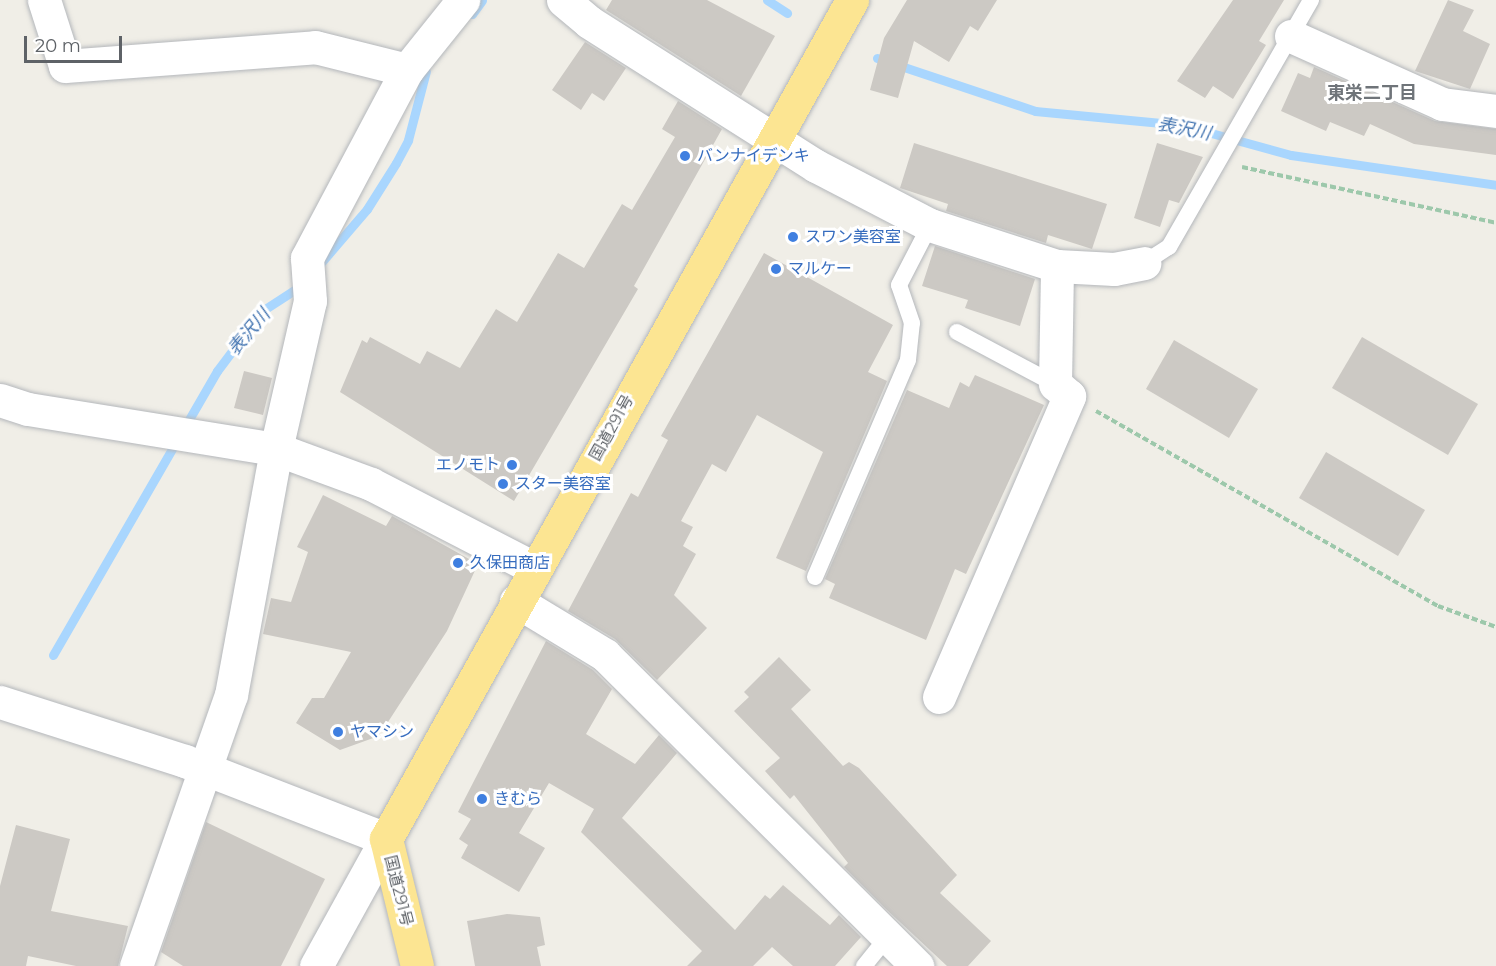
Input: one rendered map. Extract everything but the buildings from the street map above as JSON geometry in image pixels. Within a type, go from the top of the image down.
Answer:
[{"type":"highway","name":"国道291号","points":[[417,966],[386,839],[534,568],[847,8]]},
{"type":"street","points":[[44,0],[64,66],[315,47],[407,70]]},
{"type":"street","points":[[136,966],[231,695],[276,449],[310,301],[308,265],[407,70],[463,0]]},
{"type":"street","points":[[563,0],[589,22],[775,136],[816,166],[930,225],[1057,266],[1114,269],[1144,263]]},
{"type":"street","points":[[1291,36],[1442,104],[1496,111]]},
{"type":"street","points":[[939,697],[1062,390],[1057,266]]},
{"type":"street","points":[[0,400],[276,449],[371,484],[534,568]]},
{"type":"street","points":[[516,601],[605,655],[917,966]]},
{"type":"street","points":[[0,702],[204,769],[386,839],[316,966]]},
{"type":"lane","points":[[1144,263],[1169,247],[1311,0]]},
{"type":"lane","points":[[815,577],[908,360],[912,323],[899,285],[930,225]]},
{"type":"lane","points":[[957,332],[1062,390]]},
{"type":"lane","points":[[864,966],[888,936]]},
{"type":"path","points":[[1220,158],[1496,223]]},
{"type":"path","points":[[1062,390],[1438,606],[1496,627]]},
{"type":"waterway","name":"表沢川","points":[[472,14],[482,0]]},
{"type":"waterway","name":"表沢川","points":[[767,0],[787,13]]},
{"type":"waterway","name":"表沢川","points":[[877,58],[1035,111],[1182,125],[1291,155],[1496,185]]},
{"type":"waterway","name":"表沢川","points":[[319,265],[367,209],[396,163],[408,140],[426,71]]},
{"type":"waterway","name":"表沢川","points":[[53,655],[217,371],[262,311],[302,285]]},
{"type":"place","name":"バンナイデンキ","points":[[685,156]]},
{"type":"place","name":"スワン美容室","points":[[793,237]]},
{"type":"place","name":"マルケー","points":[[776,269]]},
{"type":"place","name":"エノモト","points":[[512,465]]},
{"type":"place","name":"スター美容室","points":[[503,484]]},
{"type":"place","name":"久保田商店","points":[[458,563]]},
{"type":"place","name":"ヤマシン","points":[[338,732]]},
{"type":"place","name":"きむら","points":[[482,799]]},
{"type":"district","name":"東栄二丁目","points":[[1372,93]]}]
